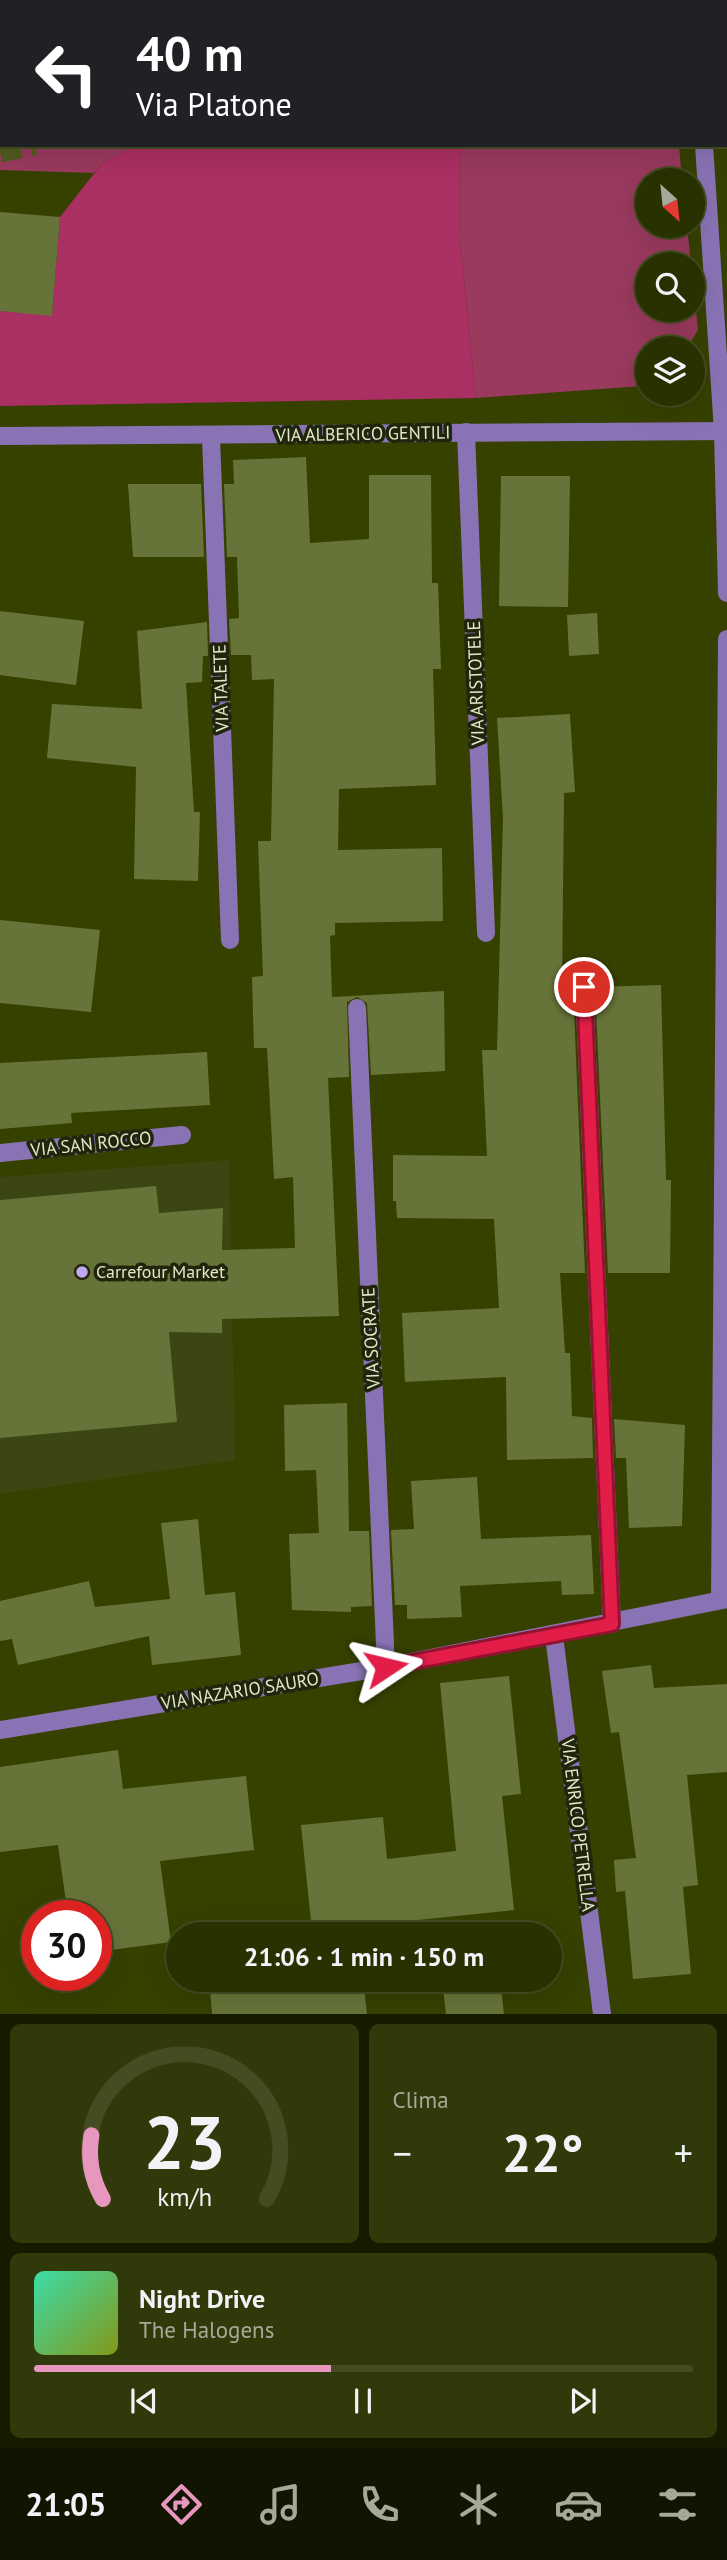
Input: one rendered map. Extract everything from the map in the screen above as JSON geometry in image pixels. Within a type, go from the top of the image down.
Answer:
[{"type":"street","points":[[705,147],[725,431],[727,593]]},
{"type":"street","name":"VIA ALBERICO GENTILI","points":[[0,436],[211,437],[725,431]]},
{"type":"street","name":"VIA ARISTOTELE","points":[[466,432],[486,933]]},
{"type":"street","name":"VIA TALETE","points":[[211,437],[230,940]]},
{"type":"street","points":[[723,1600],[727,639]]},
{"type":"street","points":[[584,987],[612,1624]]},
{"type":"street","name":"VIA SOCRATE","points":[[357,1007],[386,1667]]},
{"type":"street","name":"VIA SAN ROCCO","points":[[0,1153],[182,1135]]},
{"type":"street","name":"VIA NAZARIO SAURO","points":[[0,1730],[386,1667],[554,1636],[723,1600]]},
{"type":"street","name":"VIA ENRICO PETRELLA","points":[[554,1636],[602,2014]]},
{"type":"shaded area","points":[[0,147],[135,147],[103,162],[94,173],[0,170]]},
{"type":"shaded area","points":[[135,147],[461,147],[460,238],[476,398],[0,406],[0,311],[52,315],[60,217],[103,162]]},
{"type":"shaded area","points":[[461,147],[679,147],[681,168],[635,168],[635,238],[688,238],[690,252],[635,252],[635,322],[697,322],[698,330],[694,336],[635,336],[635,387],[476,398],[460,238]]},
{"type":"shaded area","points":[[229,1160],[235,1460],[0,1494],[0,1177]]},
{"type":"building","points":[[0,212],[60,217],[52,316],[0,311]]},
{"type":"building","points":[[306,457],[310,543],[369,539],[369,475],[431,475],[432,583],[438,583],[441,669],[433,669],[436,785],[339,789],[338,850],[442,848],[443,921],[335,923],[335,935],[330,936],[332,997],[444,991],[445,1071],[371,1075],[367,1003],[357,997],[347,1002],[349,1077],[328,1078],[339,1316],[222,1319],[222,1333],[169,1332],[177,1422],[0,1438],[0,1200],[156,1186],[159,1213],[223,1208],[222,1250],[295,1248],[293,1177],[274,1179],[267,1048],[254,1048],[252,977],[263,976],[258,841],[271,841],[274,679],[252,680],[251,655],[231,655],[229,619],[239,618],[237,557],[227,557],[224,484],[234,484],[233,460]]},
{"type":"building","points":[[501,476],[570,476],[568,607],[499,606]]},
{"type":"building","points":[[128,484],[201,484],[204,557],[133,557]]},
{"type":"building","points":[[0,611],[84,621],[76,685],[0,675]]},
{"type":"building","points":[[597,613],[599,654],[569,656],[567,615]]},
{"type":"building","points":[[207,622],[208,656],[203,656],[202,682],[186,683],[194,812],[200,812],[198,881],[134,879],[136,767],[47,758],[52,704],[142,709],[137,631]]},
{"type":"building","points":[[570,714],[575,792],[564,793],[562,988],[573,987],[585,1273],[560,1273],[565,1353],[570,1353],[572,1416],[592,1418],[593,1458],[507,1460],[506,1377],[405,1382],[402,1313],[499,1308],[494,1219],[397,1218],[396,1201],[393,1201],[393,1155],[487,1156],[482,1050],[497,1050],[503,818],[497,718]]},
{"type":"building","points":[[0,920],[100,930],[91,1012],[0,1003]]},
{"type":"building","points":[[661,985],[666,1180],[671,1180],[670,1273],[608,1273],[595,987]]},
{"type":"building","points":[[207,1052],[210,1105],[71,1113],[72,1123],[0,1129],[0,1063]]},
{"type":"building","points":[[347,1403],[349,1531],[369,1531],[372,1606],[351,1607],[351,1612],[292,1610],[289,1534],[319,1533],[316,1470],[285,1471],[284,1405]]},
{"type":"building","points":[[614,1419],[685,1425],[682,1526],[629,1528],[626,1458],[616,1458]]},
{"type":"building","points":[[477,1477],[481,1539],[591,1535],[594,1594],[562,1595],[561,1581],[460,1586],[462,1617],[407,1619],[407,1605],[395,1605],[391,1530],[414,1529],[411,1481]]},
{"type":"building","points":[[198,1519],[205,1595],[235,1592],[241,1655],[152,1665],[149,1636],[18,1665],[12,1639],[0,1641],[0,1601],[89,1581],[95,1607],[170,1599],[161,1523]]},
{"type":"building","points":[[651,1665],[654,1688],[727,1684],[727,1772],[687,1775],[698,1885],[683,1887],[691,1974],[633,1979],[625,1891],[616,1892],[614,1860],[636,1858],[619,1732],[611,1733],[602,1671]]},
{"type":"building","points":[[509,1676],[521,1794],[502,1796],[514,1910],[399,1922],[311,1922],[301,1825],[383,1817],[387,1859],[456,1851],[440,1683]]},
{"type":"building","points":[[118,1750],[123,1789],[246,1776],[254,1850],[160,1861],[168,1922],[166,1922],[166,1943],[112,1950],[112,1900],[66,1900],[58,1845],[0,1852],[0,1767]]},
{"type":"building","points":[[210,1992],[364,1992],[367,2014],[212,2014]]},
{"type":"building","points":[[443,1992],[501,1992],[504,2014],[446,2014]]},
{"type":"tunnel","points":[[0,152],[25,147]]},
{"type":"place","name":"Carrefour Market","points":[[82,1272]]},
{"type":"route","points":[[386,1667],[612,1624],[584,987]]}]
